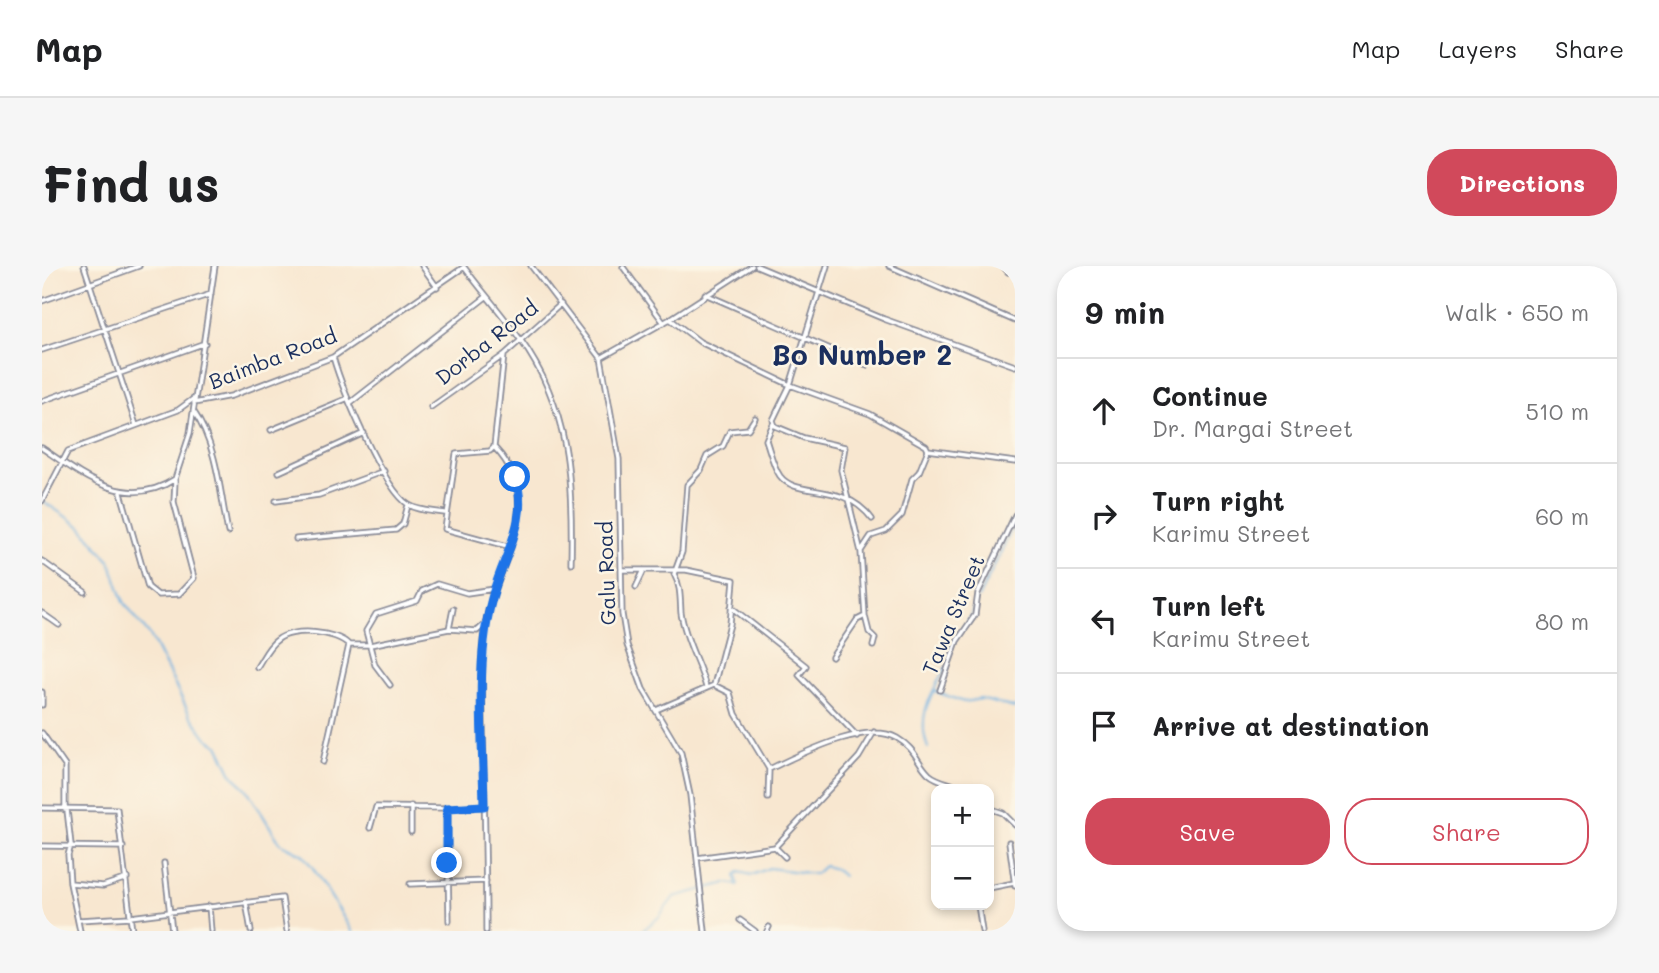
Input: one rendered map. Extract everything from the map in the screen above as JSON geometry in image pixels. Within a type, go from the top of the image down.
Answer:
[{"type":"street","points":[[84,266],[136,425]]},
{"type":"street","points":[[42,301],[139,266]]},
{"type":"street","points":[[121,493],[148,587],[158,595],[179,594],[194,578],[174,502],[176,479],[190,433],[215,266]]},
{"type":"street","points":[[422,266],[437,286]]},
{"type":"street","points":[[465,266],[520,340],[547,387],[564,432],[572,528],[571,564]]},
{"type":"street","name":"Baimba Road","points":[[194,403],[231,396],[333,357],[465,266]]},
{"type":"street","name":"Galu Road","points":[[531,266],[601,358],[619,459],[622,614],[627,645],[643,689],[681,753],[690,795],[705,931]]},
{"type":"street","points":[[601,358],[664,323],[705,294],[754,266],[818,293],[1015,366]]},
{"type":"street","points":[[827,266],[790,385],[766,440],[779,475],[787,483],[803,489],[822,489],[846,497],[864,509],[872,519]]},
{"type":"street","points":[[889,266],[1015,321]]},
{"type":"street","points":[[1003,266],[1009,272]]},
{"type":"street","points":[[623,267],[664,323]]},
{"type":"street","points":[[42,350],[211,294]]},
{"type":"street","points":[[705,294],[867,365]]},
{"type":"street","points":[[271,430],[348,401],[486,297]]},
{"type":"street","name":"Dorba Road","points":[[431,407],[503,355],[561,303]]},
{"type":"street","points":[[670,319],[701,342],[790,385],[870,414],[926,446],[928,450],[1015,462]]},
{"type":"street","points":[[42,401],[205,343]]},
{"type":"street","points":[[503,355],[494,447],[490,451],[456,454],[444,529],[511,547]]},
{"type":"street","points":[[333,357],[348,401],[399,497],[408,505],[445,513]]},
{"type":"street","name":"Baimba Road","points":[[61,461],[76,447],[178,410],[194,397]]},
{"type":"street","points":[[193,410],[205,428],[228,532]]},
{"type":"street","points":[[706,687],[690,653],[674,570],[682,552],[687,485],[701,470],[707,456],[723,446],[730,431],[748,429],[755,418]]},
{"type":"street","points":[[773,424],[804,438],[845,447],[841,470],[861,552],[865,616],[869,632],[875,638],[873,646]]},
{"type":"street","points":[[279,472],[364,433]]},
{"type":"street","points":[[486,931],[485,624],[494,589],[511,547],[520,506],[520,491],[510,463],[494,447]]},
{"type":"street","points":[[42,448],[89,479],[121,493],[146,492],[176,479]]},
{"type":"street","points":[[861,552],[872,536],[886,531],[902,514],[912,479],[919,472],[928,450]]},
{"type":"street","points":[[43,499],[61,461]]},
{"type":"street","points":[[276,501],[318,495],[384,471]]},
{"type":"street","points":[[296,538],[396,530],[403,524],[408,505]]},
{"type":"street","name":"Tawa Street","points":[[940,690],[957,641],[975,615],[978,593],[1015,515]]},
{"type":"street","points":[[42,561],[85,592]]},
{"type":"street","points":[[622,570],[686,570],[734,580],[730,624],[713,685]]},
{"type":"street","points":[[636,587],[644,570]]},
{"type":"street","points":[[390,685],[375,665],[366,631],[376,614],[417,601],[422,591],[437,584],[467,593],[494,589]]},
{"type":"street","points":[[731,607],[806,666],[799,675],[857,736]]},
{"type":"street","points":[[449,629],[453,609]]},
{"type":"street","points":[[42,613],[59,625]]},
{"type":"street","points":[[832,657],[857,620],[865,616]]},
{"type":"street","points":[[257,667],[275,640],[283,636],[328,635],[343,638],[349,645],[358,646],[449,629],[477,631],[485,624]]},
{"type":"street","points":[[323,762],[349,645]]},
{"type":"street","points":[[656,710],[713,685],[730,693],[736,713],[769,769],[768,798]]},
{"type":"street","points":[[42,692],[42,705]]},
{"type":"street","points":[[769,769],[813,748],[874,732],[895,737],[915,750],[933,777],[950,784]]},
{"type":"street","points":[[697,858],[775,847],[842,777],[874,732]]},
{"type":"street","points":[[42,733],[65,766],[66,810],[71,845],[68,855],[70,883],[80,931]]},
{"type":"street","points":[[411,806],[411,832]]},
{"type":"street","points":[[370,828],[376,807],[484,806]]},
{"type":"street","points":[[42,808],[114,808],[119,814],[132,931]]},
{"type":"street","points":[[447,808],[449,921]]},
{"type":"street","points":[[994,810],[1003,813],[1015,825]]},
{"type":"street","points":[[994,887],[1015,884],[1009,842]]},
{"type":"street","points":[[42,846],[124,847]]},
{"type":"street","points":[[775,847],[785,857]]},
{"type":"street","points":[[164,863],[172,931]]},
{"type":"street","points":[[70,883],[103,886],[127,878]]},
{"type":"street","points":[[410,884],[486,881]]},
{"type":"street","points":[[79,920],[130,917],[282,898],[286,931]]},
{"type":"street","points":[[246,902],[251,931]]},
{"type":"street","points":[[209,906],[211,931]]},
{"type":"street","points":[[979,910],[982,931]]},
{"type":"street","points":[[740,920],[755,931]]},
{"type":"waterway","points":[[43,501],[81,527],[110,561],[124,602],[151,637],[190,715],[207,738],[218,745],[233,776],[246,788],[280,843],[302,854],[313,868],[352,931]]},
{"type":"waterway","points":[[978,598],[1015,524]]},
{"type":"waterway","points":[[967,624],[974,607]]},
{"type":"waterway","points":[[928,748],[924,716],[946,667]]},
{"type":"waterway","points":[[934,691],[964,702],[980,699],[1015,708]]},
{"type":"waterway","points":[[642,931],[658,918],[674,897],[727,883],[738,885],[736,876],[739,872],[752,875],[769,868],[815,874],[824,866],[835,869],[843,876]]},
{"type":"district","name":"Bo Number 2","points":[[862,355]]},
{"type":"route","points":[[447,863],[447,808],[484,806],[485,624],[494,589],[514,538],[520,506],[520,491],[515,477]]}]
